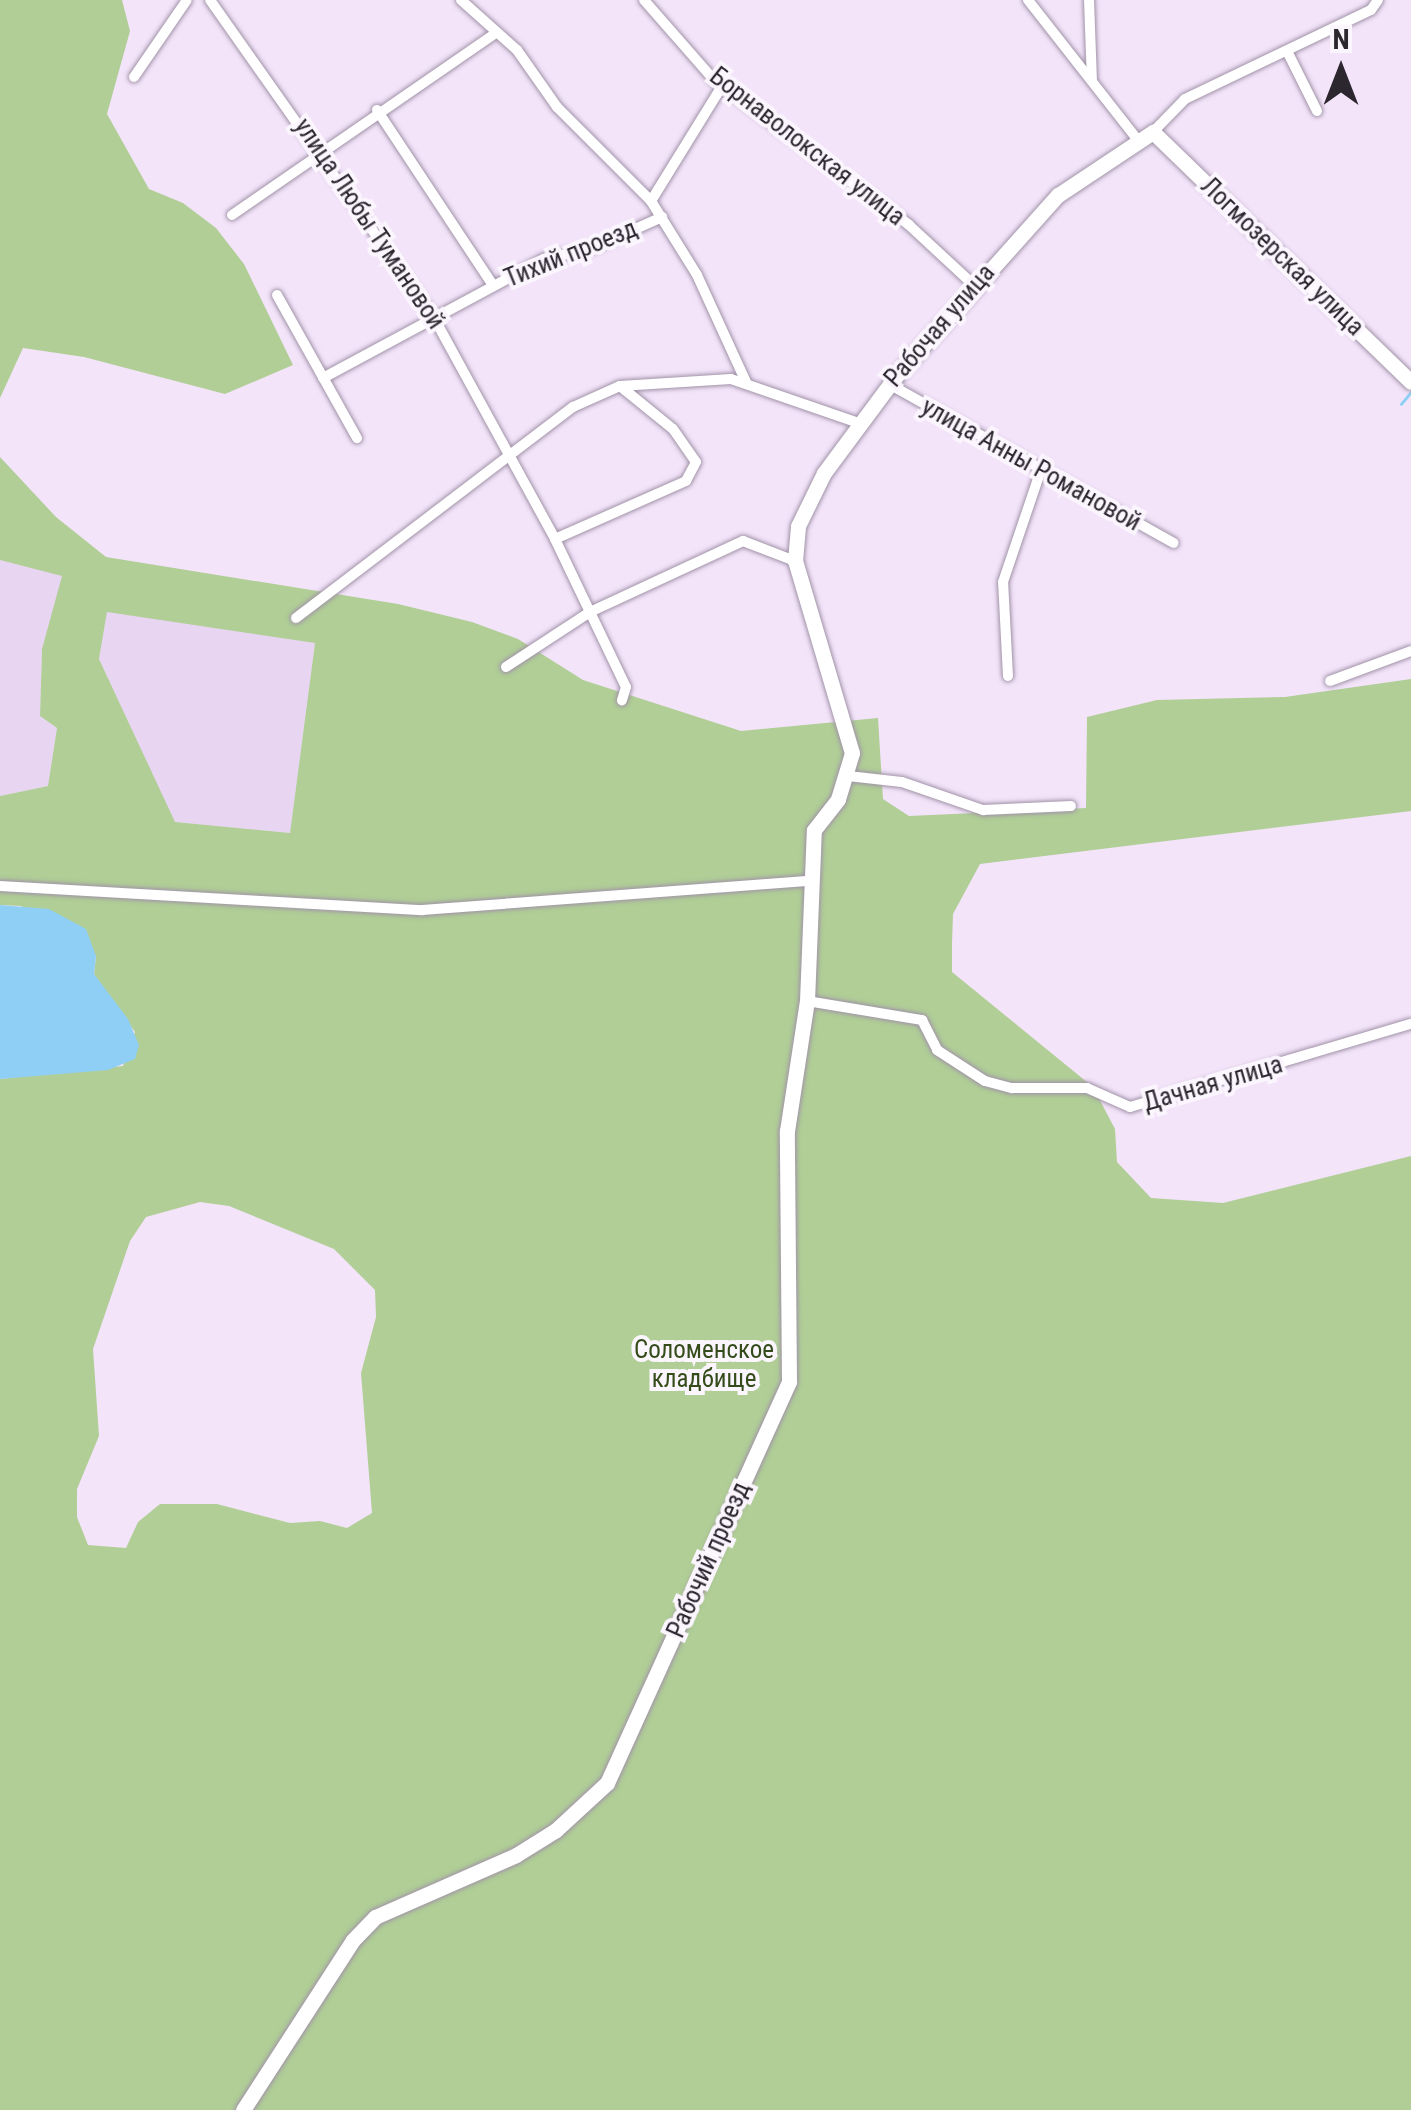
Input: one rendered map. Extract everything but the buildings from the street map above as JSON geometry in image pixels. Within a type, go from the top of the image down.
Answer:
[{"type":"street","points":[[134,77],[188,0]]},
{"type":"street","name":"улица Любы Тумановой","points":[[210,0],[322,150],[433,316],[555,540],[626,687],[622,700]]},
{"type":"street","points":[[461,0],[494,35],[517,50],[557,107],[651,201],[697,275],[746,384]]},
{"type":"street","name":"Борнаволокская улица","points":[[644,0],[722,86],[909,225],[976,287]]},
{"type":"street","points":[[656,11],[666,0]]},
{"type":"street","points":[[1028,0],[1137,139]]},
{"type":"street","points":[[1090,0],[1092,82]]},
{"type":"street","name":"Рабочая улица","points":[[848,776],[846,720],[795,561],[806,507],[859,423],[889,384],[1058,196],[1137,139],[1153,132],[1185,100],[1287,51],[1378,0]]},
{"type":"street","points":[[232,215],[377,110],[494,35]]},
{"type":"street","points":[[1287,51],[1317,111]]},
{"type":"street","points":[[651,201],[722,86]]},
{"type":"street","points":[[377,110],[492,285]]},
{"type":"street","name":"Логмозерская улица","points":[[1153,132],[1411,382]]},
{"type":"street","name":"Тихий проезд","points":[[323,378],[492,285],[662,216]]},
{"type":"street","points":[[277,295],[357,438]]},
{"type":"street","points":[[296,618],[512,459],[574,406],[620,386],[703,377],[746,384],[859,423]]},
{"type":"street","name":"улица Анны Романовой","points":[[889,384],[1174,543]]},
{"type":"street","points":[[555,540],[686,481],[696,462],[672,429],[620,386]]},
{"type":"street","points":[[1008,676],[1000,599],[1041,470]]},
{"type":"street","points":[[506,668],[590,612],[743,541],[795,561]]},
{"type":"street","points":[[1330,681],[1411,651]]},
{"type":"street","points":[[848,776],[902,782],[983,810],[1071,806]]},
{"type":"street","name":"Рабочий проезд","points":[[243,2110],[353,1940],[376,1917],[516,1855],[556,1830],[606,1783],[789,1382],[787,1130],[806,1001],[814,830],[848,776]]},
{"type":"street","points":[[0,886],[422,910],[810,881]]},
{"type":"street","name":"Дачная улица","points":[[806,1001],[922,1020],[938,1050],[985,1081],[1012,1088],[1087,1088],[1130,1107],[1411,1024]]},
{"type":"shaded area","points":[[0,560],[63,575],[42,649],[40,716],[57,728],[48,786],[0,796]]},
{"type":"shaded area","points":[[107,611],[315,643],[290,833],[174,822],[99,659]]},
{"type":"green space","points":[[0,0],[122,0],[130,31],[107,114],[149,189],[183,203],[216,228],[244,264],[293,365],[225,394],[84,357],[23,348],[0,398]]},
{"type":"green space","name":"Соломенское кладбище","points":[[0,457],[56,517],[106,557],[398,604],[472,622],[518,639],[583,680],[741,731],[878,718],[883,799],[909,816],[1086,808],[1087,717],[1157,700],[1285,697],[1411,679],[1411,811],[980,864],[953,914],[952,972],[1093,1087],[1115,1129],[1117,1162],[1151,1198],[1223,1203],[1411,1156],[1411,2110],[0,2110],[0,1079],[123,1066],[135,1032],[94,974],[96,956],[21,906],[0,905],[0,796],[48,786],[57,728],[40,716],[42,649],[62,576],[0,560]],"holes":[[[107,612],[315,643],[290,833],[175,822],[99,659]],[[200,1202],[229,1206],[334,1249],[375,1290],[376,1317],[361,1373],[372,1513],[347,1528],[320,1521],[290,1523],[217,1504],[160,1504],[138,1522],[126,1548],[88,1545],[77,1517],[77,1489],[99,1436],[93,1349],[130,1241],[146,1217]]]},
{"type":"water","points":[[0,905],[49,909],[86,929],[96,956],[94,974],[128,1019],[139,1045],[135,1059],[108,1070],[0,1079]]},
{"type":"waterway","points":[[1401,404],[1411,392]]}]
